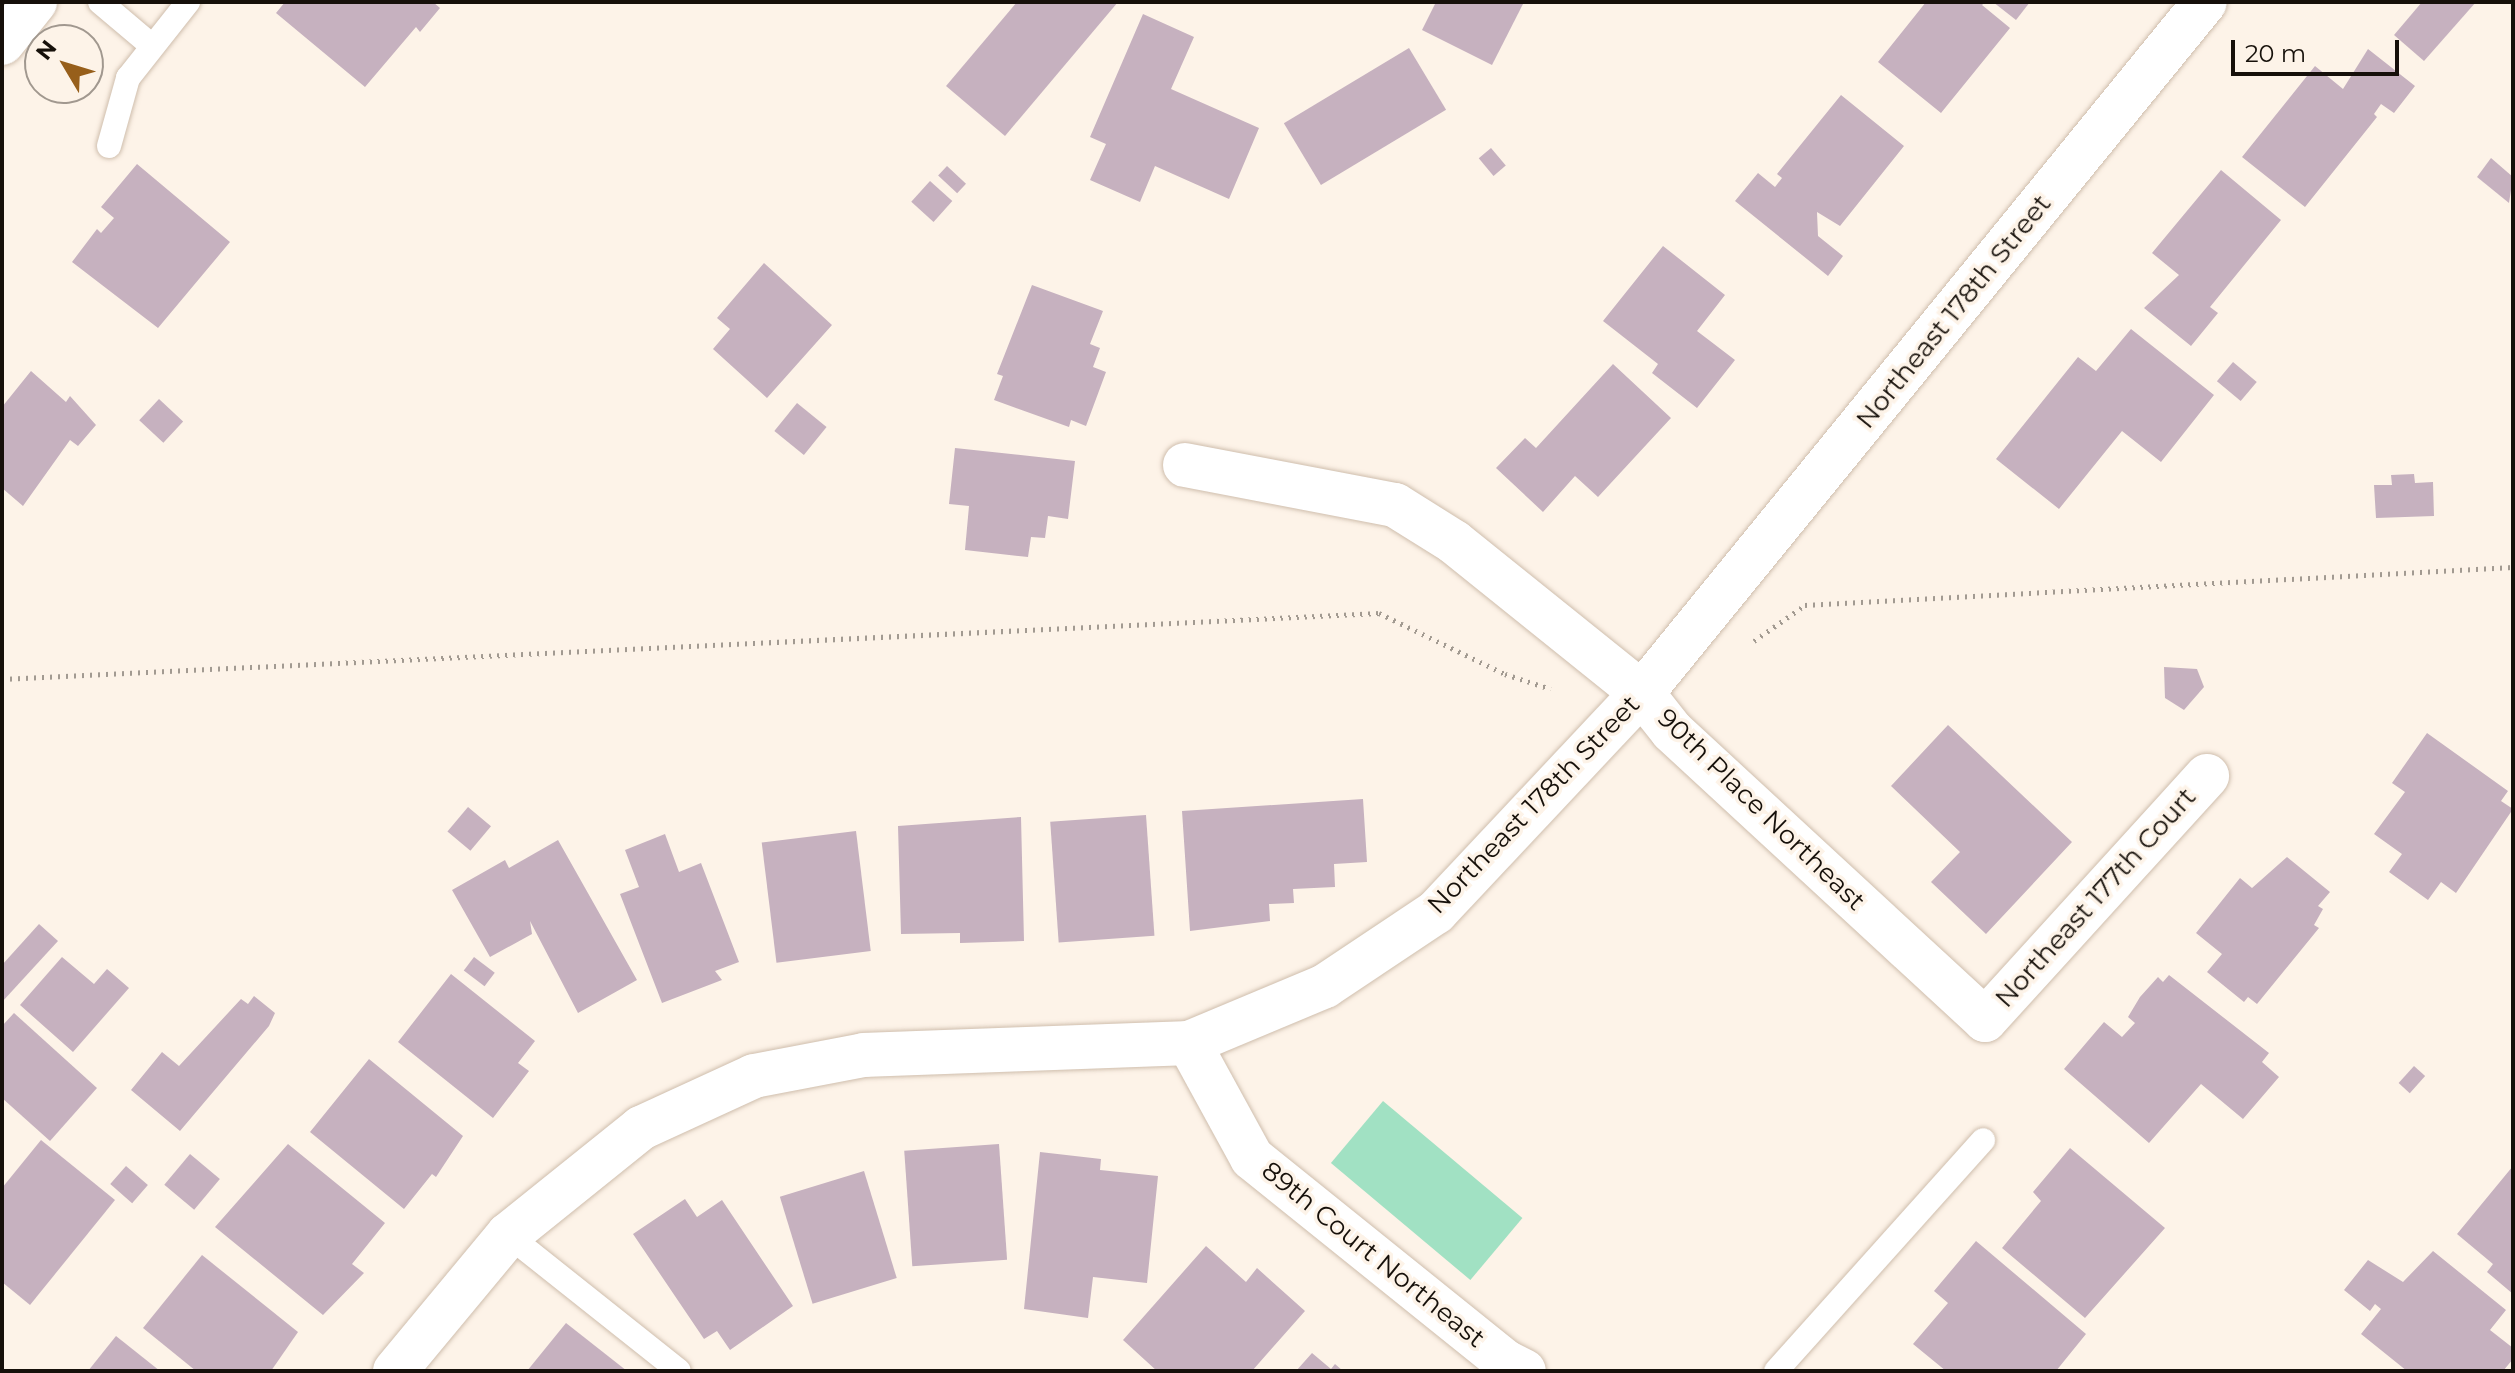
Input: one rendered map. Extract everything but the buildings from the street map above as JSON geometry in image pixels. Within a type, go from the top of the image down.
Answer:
[{"type":"street","points":[[2,43],[35,2]]},
{"type":"street","name":"Northeast 178th Street","points":[[395,1371],[508,1235],[641,1128],[754,1076],[864,1055],[1189,1043],[1325,986],[1436,912],[1629,682],[1675,653],[2205,2]]},
{"type":"street","name":"90th Place Northeast","points":[[1185,465],[1395,505],[1454,542],[1629,682],[1672,731],[1985,1020]]},
{"type":"street","name":"Northeast 177th Court","points":[[1985,1020],[2207,776]]},
{"type":"street","name":"89th Court Northeast","points":[[1189,1043],[1252,1158],[1506,1362],[1524,1371]]},
{"type":"lane","points":[[100,2],[152,46]]},
{"type":"lane","points":[[109,146],[128,78],[188,2]]},
{"type":"lane","points":[[1776,1371],[1983,1140]]},
{"type":"lane","points":[[508,1235],[679,1371]]},
{"type":"path","points":[[1675,653],[1733,656],[1805,605],[2513,567]]},
{"type":"path","points":[[2,679],[1379,613],[1505,674],[1553,689],[1629,682]]},
{"type":"green space","points":[[1383,1101],[1522,1218],[1470,1280],[1331,1163]]}]
